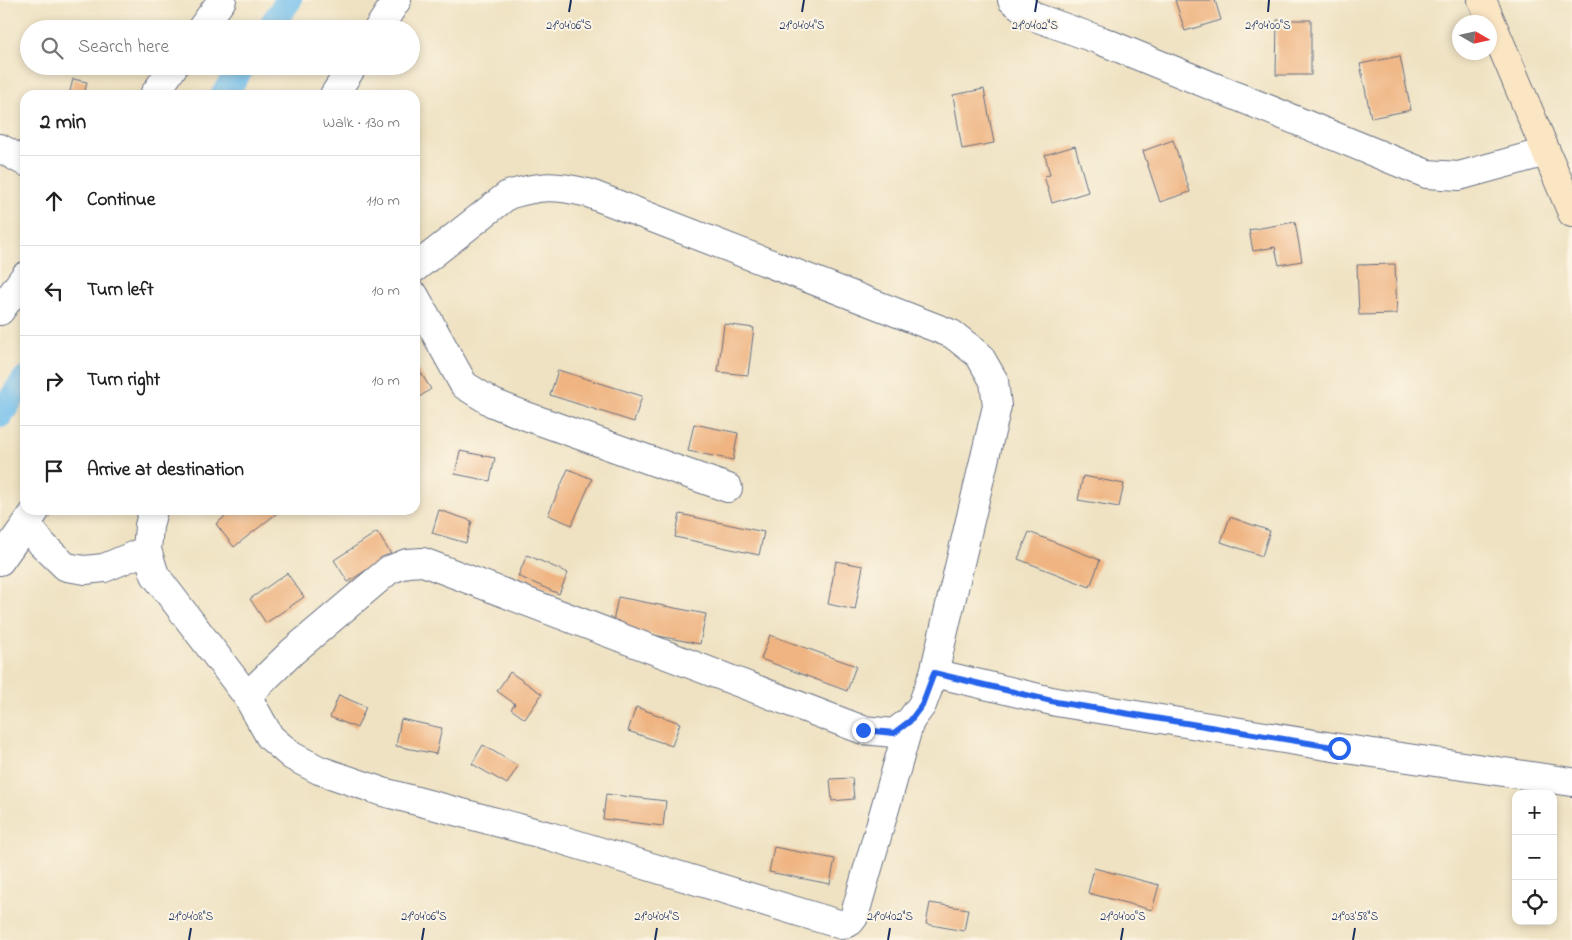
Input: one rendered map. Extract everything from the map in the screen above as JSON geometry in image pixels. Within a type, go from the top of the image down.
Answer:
[{"type":"street","points":[[208,20],[222,0]]},
{"type":"street","points":[[384,20],[397,0]]},
{"type":"street","points":[[1012,0],[1034,17],[1102,41],[1427,174],[1459,176],[1546,152]]},
{"type":"street","points":[[1482,0],[1572,214]]},
{"type":"street","points":[[157,90],[168,75]]},
{"type":"street","points":[[337,90],[347,75]]},
{"type":"street","points":[[0,148],[20,159]]},
{"type":"street","points":[[247,696],[292,652],[389,570],[407,563],[423,562],[863,730],[894,733],[910,721],[922,705],[934,673],[997,406],[994,382],[979,355],[952,334],[597,196],[563,187],[546,186],[527,189],[508,196],[420,264]]},
{"type":"street","points":[[0,311],[20,283]]},
{"type":"street","points":[[420,305],[464,385],[493,403],[728,488]]},
{"type":"street","points":[[151,515],[148,526],[147,550],[156,575],[247,696],[270,737],[292,756],[318,770],[383,792],[549,836],[842,925],[850,922],[854,916],[910,721]]},
{"type":"street","points":[[32,517],[42,544],[66,567],[84,570],[104,568],[147,550]]},
{"type":"street","points":[[0,561],[32,517]]},
{"type":"street","points":[[934,673],[1056,702],[1339,748],[1572,782]]},
{"type":"building","points":[[1175,0],[1215,0],[1221,20],[1185,31]]},
{"type":"building","points":[[1277,20],[1311,20],[1311,75],[1276,75]]},
{"type":"building","points":[[1400,56],[1411,110],[1371,118],[1360,64]]},
{"type":"building","points":[[73,79],[87,82],[85,90],[70,90]]},
{"type":"building","points":[[984,89],[994,143],[962,149],[953,95]]},
{"type":"building","points":[[1173,140],[1190,192],[1160,202],[1143,151]]},
{"type":"building","points":[[1075,146],[1088,192],[1052,203],[1044,176],[1050,175],[1045,155]]},
{"type":"building","points":[[1295,222],[1302,261],[1279,265],[1275,247],[1253,251],[1249,230]]},
{"type":"building","points":[[1395,264],[1397,314],[1359,315],[1357,265]]},
{"type":"building","points":[[724,324],[754,328],[748,375],[718,372]]},
{"type":"building","points":[[558,370],[642,396],[634,422],[550,395]]},
{"type":"building","points":[[420,372],[431,389],[420,397]]},
{"type":"building","points":[[694,424],[738,433],[733,460],[688,451]]},
{"type":"building","points":[[460,451],[495,458],[490,481],[455,474]]},
{"type":"building","points":[[568,469],[592,479],[572,525],[548,515]]},
{"type":"building","points":[[1083,476],[1124,484],[1119,507],[1078,500]]},
{"type":"building","points":[[439,510],[472,521],[466,543],[432,533]]},
{"type":"building","points":[[680,514],[764,532],[759,555],[675,537]]},
{"type":"building","points":[[227,515],[275,515],[234,547],[216,524]]},
{"type":"building","points":[[1230,517],[1270,531],[1262,556],[1221,542]]},
{"type":"building","points":[[377,532],[391,554],[348,582],[334,560]]},
{"type":"building","points":[[1029,532],[1100,560],[1090,587],[1018,559]]},
{"type":"building","points":[[527,555],[568,573],[559,594],[518,576]]},
{"type":"building","points":[[836,561],[863,566],[855,610],[828,604]]},
{"type":"building","points":[[287,573],[304,597],[266,623],[250,599]]},
{"type":"building","points":[[618,597],[706,614],[700,644],[612,627]]},
{"type":"building","points":[[770,635],[856,666],[847,691],[761,659]]},
{"type":"building","points":[[510,672],[542,694],[525,719],[511,709],[515,704],[497,691]]},
{"type":"building","points":[[339,695],[366,707],[357,728],[330,717]]},
{"type":"building","points":[[636,707],[680,723],[672,746],[628,731]]},
{"type":"building","points":[[401,719],[442,728],[436,754],[396,746]]},
{"type":"building","points":[[483,745],[518,766],[507,784],[472,764]]},
{"type":"building","points":[[852,778],[854,799],[832,801],[830,779]]},
{"type":"building","points":[[606,794],[666,801],[663,826],[603,819]]},
{"type":"building","points":[[774,847],[835,859],[830,884],[769,872]]},
{"type":"building","points":[[1094,868],[1159,885],[1152,910],[1088,893]]},
{"type":"building","points":[[930,903],[968,909],[964,931],[926,924]]},
{"type":"waterway","points":[[275,20],[289,0]]},
{"type":"waterway","points":[[226,90],[237,75]]},
{"type":"waterway","points":[[0,415],[20,386]]},
{"type":"route","points":[[863,730],[894,733],[910,721],[922,705],[934,673],[1056,702],[1339,748]]}]
